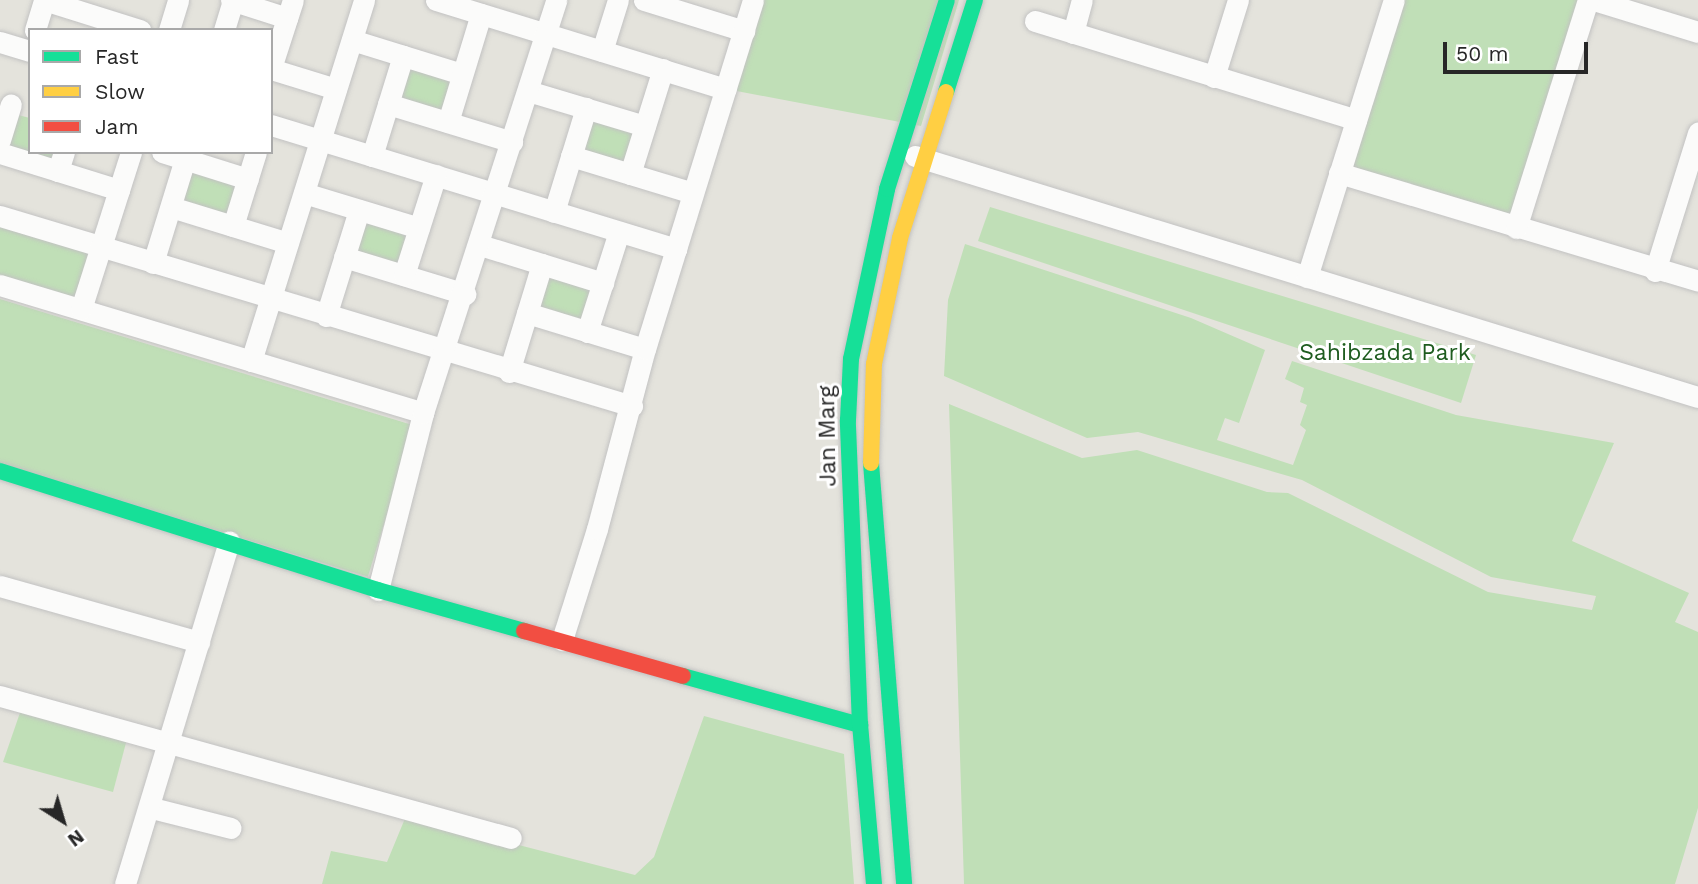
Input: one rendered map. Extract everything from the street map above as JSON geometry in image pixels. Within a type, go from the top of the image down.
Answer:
[{"type":"main road","name":"Jan Marg","points":[[874,884],[860,725],[848,420],[857,317],[874,243],[899,151],[947,0]]},
{"type":"main road","name":"Jan Marg","points":[[904,884],[869,434],[877,342],[897,250],[975,0]]},
{"type":"main road","points":[[874,243],[897,250]]},
{"type":"main road","points":[[0,471],[378,590],[860,725]]},
{"type":"street","points":[[36,28],[44,0],[104,9],[137,28]]},
{"type":"street","points":[[170,28],[178,0]]},
{"type":"street","points":[[225,28],[232,0],[290,9],[273,63]]},
{"type":"street","points":[[251,361],[364,0]]},
{"type":"street","points":[[436,0],[726,89]]},
{"type":"street","points":[[378,590],[423,413],[480,245],[556,0]]},
{"type":"street","points":[[602,51],[618,0]]},
{"type":"street","points":[[645,0],[681,5],[744,31]]},
{"type":"street","points":[[562,640],[632,406],[645,349],[753,0]]},
{"type":"street","points":[[1073,33],[1083,0]]},
{"type":"street","points":[[1214,77],[1238,0]]},
{"type":"street","points":[[1307,276],[1394,0]]},
{"type":"street","points":[[1517,228],[1588,0]]},
{"type":"street","points":[[1594,0],[1698,32]]},
{"type":"street","points":[[448,122],[481,14]]},
{"type":"street","points":[[1035,22],[1356,120]]},
{"type":"street","points":[[352,40],[462,74]]},
{"type":"street","points":[[0,42],[28,49]]},
{"type":"street","points":[[372,156],[403,56]]},
{"type":"street","points":[[631,174],[663,69]]},
{"type":"street","points":[[273,70],[336,89]]},
{"type":"street","points":[[528,91],[645,127]]},
{"type":"street","points":[[388,104],[512,142]]},
{"type":"street","points":[[0,140],[14,105]]},
{"type":"street","points":[[554,212],[586,108]]},
{"type":"street","points":[[273,126],[676,249]]},
{"type":"street","points":[[1655,271],[1698,133]]},
{"type":"street","points":[[899,151],[1698,397]]},
{"type":"street","points":[[0,153],[61,162],[119,190]]},
{"type":"street","points":[[81,309],[130,154]]},
{"type":"street","points":[[169,154],[248,179]]},
{"type":"street","points":[[233,226],[255,154]]},
{"type":"street","points":[[572,156],[693,193]]},
{"type":"street","points":[[153,262],[185,159]]},
{"type":"street","points":[[1339,173],[1655,271],[1698,281]]},
{"type":"street","points":[[404,275],[436,176]]},
{"type":"street","points":[[304,193],[419,228]]},
{"type":"street","points":[[170,207],[288,243]]},
{"type":"street","points":[[326,316],[359,210]]},
{"type":"street","points":[[0,216],[509,372],[632,406]]},
{"type":"street","points":[[587,332],[619,232]]},
{"type":"street","points":[[480,245],[603,283]]},
{"type":"street","points":[[344,257],[464,294]]},
{"type":"street","points":[[509,372],[542,264]]},
{"type":"street","points":[[0,285],[423,413]]},
{"type":"street","points":[[527,313],[645,349]]},
{"type":"street","points":[[125,884],[152,808],[229,541]]},
{"type":"street","points":[[0,586],[199,642]]},
{"type":"street","points":[[0,696],[511,838]]},
{"type":"street","points":[[152,808],[231,828]]},
{"type":"green space","points":[[751,0],[959,0],[921,126],[726,89]]},
{"type":"green space","points":[[1394,0],[1588,0],[1516,228],[1339,173]]},
{"type":"green space","points":[[408,63],[456,78],[445,114],[397,99]]},
{"type":"green space","points":[[14,114],[28,118],[28,154],[56,154],[53,163],[5,147]]},
{"type":"green space","points":[[590,115],[638,130],[627,166],[579,151]]},
{"type":"green space","points":[[190,168],[241,183],[230,218],[179,202]]},
{"type":"green space","name":"Sahibzada Park","points":[[990,207],[1476,355],[1461,403],[978,241]]},
{"type":"green space","points":[[0,216],[101,247],[81,309],[0,285]]},
{"type":"green space","points":[[364,218],[412,232],[402,266],[354,253]]},
{"type":"green space","points":[[965,244],[1191,318],[1265,350],[1239,423],[1225,418],[1217,440],[1293,465],[1306,430],[1300,425],[1307,405],[1300,402],[1304,388],[1285,379],[1292,361],[1456,415],[1614,443],[1572,541],[1689,593],[1675,622],[1698,632],[1698,808],[1675,884],[964,884],[949,404],[1082,458],[1137,450],[1267,492],[1288,493],[1488,592],[1592,610],[1596,596],[1491,577],[1302,480],[1138,432],[1087,438],[944,376],[948,300]]},
{"type":"green space","points":[[547,273],[596,287],[586,323],[537,309]]},
{"type":"green space","points":[[0,299],[414,426],[368,577],[0,464]]},
{"type":"green space","points":[[23,704],[127,739],[113,792],[3,762]]},
{"type":"green space","points":[[704,716],[844,754],[854,884],[322,884],[331,851],[387,862],[406,816],[635,875],[654,857]]},
{"type":"traffic: fast","points":[[874,884],[860,725],[848,420],[851,359],[887,189],[947,0]]},
{"type":"traffic: fast","points":[[946,92],[975,0]]},
{"type":"traffic: fast","points":[[871,463],[904,884]]},
{"type":"traffic: fast","points":[[0,471],[378,590],[524,631]]},
{"type":"traffic: fast","points":[[683,676],[860,725]]},
{"type":"traffic: slow","points":[[871,463],[874,364],[900,238],[946,92]]},
{"type":"traffic: jam","points":[[524,631],[683,676]]}]
